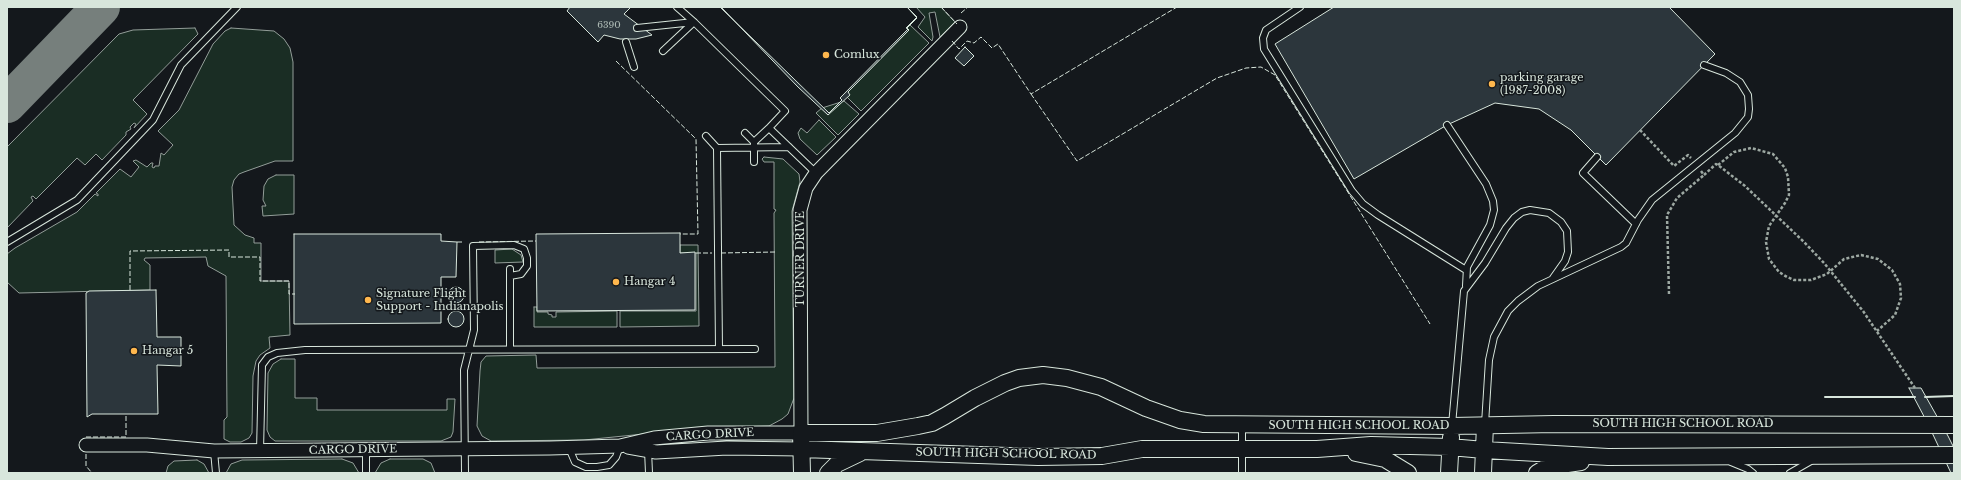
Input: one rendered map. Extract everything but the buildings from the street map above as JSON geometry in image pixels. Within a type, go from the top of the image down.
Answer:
[{"type":"street","name":"TURNER DRIVE","points":[[801,433],[800,210],[806,188],[816,173],[960,27]]},
{"type":"street","name":"SOUTH HIGH SCHOOL ROAD","points":[[801,433],[877,433],[918,426],[938,420],[975,398],[1005,383],[1019,378],[1043,375],[1067,378],[1101,387],[1146,408],[1180,420],[1204,424],[1452,426],[1554,424],[1954,425]]},
{"type":"street","points":[[1449,473],[1452,426]]},
{"type":"street","points":[[1483,473],[1485,426]]},
{"type":"street","name":"CARGO DRIVE","points":[[620,446],[654,438],[708,433],[801,433]]},
{"type":"street","points":[[801,433],[802,473]]},
{"type":"street","name":"CARGO DRIVE","points":[[86,444],[147,444],[214,451],[569,448],[620,446],[656,452],[726,448],[801,449]]},
{"type":"street","name":"SOUTH HIGH SCHOOL ROAD","points":[[801,449],[1045,456],[1102,456],[1142,449],[1317,449],[1372,445],[1450,447],[1608,457],[1954,455]]},
{"type":"street","points":[[1317,449],[1376,456],[1408,473]]},
{"type":"street","points":[[828,473],[849,457],[867,451]]},
{"type":"street","points":[[1537,473],[1547,467],[1608,457]]},
{"type":"lane","points":[[7,242],[77,200],[153,120],[181,65],[237,7]]},
{"type":"lane","points":[[677,7],[785,111],[754,145]]},
{"type":"lane","points":[[1300,7],[1266,30],[1263,38],[1264,49],[1352,191],[1363,204],[1378,215],[1466,270]]},
{"type":"lane","points":[[638,28],[694,22]]},
{"type":"lane","points":[[663,51],[694,22]]},
{"type":"lane","points":[[626,42],[634,67]]},
{"type":"lane","points":[[1485,426],[1489,360],[1494,337],[1508,311],[1518,301],[1538,286],[1621,247],[1626,243],[1636,224],[1652,200],[1735,133],[1748,117],[1748,95],[1740,82],[1726,73],[1704,65]]},
{"type":"lane","points":[[1448,125],[1486,184],[1493,201],[1494,210],[1490,225],[1466,270],[1466,286],[1462,299],[1452,426]]},
{"type":"lane","points":[[769,128],[816,173]]},
{"type":"lane","points":[[745,133],[754,145],[754,162]]},
{"type":"lane","points":[[706,136],[717,148],[719,349]]},
{"type":"lane","points":[[717,148],[754,145],[789,147]]},
{"type":"lane","points":[[1597,157],[1582,173],[1636,224]]},
{"type":"lane","points":[[1466,286],[1485,263],[1514,218],[1530,210],[1540,210],[1556,217],[1566,231],[1568,252],[1565,261],[1552,279]]},
{"type":"lane","points":[[465,473],[464,370],[474,330],[473,246],[514,245],[524,249],[527,258],[527,266],[521,274],[510,273],[510,349]]},
{"type":"lane","points":[[260,451],[260,376],[262,365],[268,357],[272,355],[290,351],[755,349]]},
{"type":"lane","points":[[1242,425],[1242,473]]},
{"type":"lane","points":[[569,448],[575,462],[586,467],[597,467],[609,465],[616,457],[620,446]]},
{"type":"lane","points":[[366,450],[366,473]]},
{"type":"lane","points":[[648,450],[649,473]]},
{"type":"lane","points":[[214,451],[216,473]]},
{"type":"lane","points":[[1790,473],[1819,456]]},
{"type":"lane","points":[[1696,457],[1732,462],[1748,469],[1753,473]]},
{"type":"path","points":[[1640,130],[1674,166],[1688,155],[1704,175]]},
{"type":"path","points":[[1668,294],[1667,215],[1677,198],[1716,164],[1718,165],[1734,152],[1747,148],[1766,151],[1776,157],[1785,168],[1789,186],[1788,198],[1769,226],[1766,242],[1769,259],[1779,272],[1794,280],[1803,281],[1819,278],[1844,259],[1861,255],[1878,259],[1892,270],[1900,284],[1901,298],[1895,315],[1877,331]]},
{"type":"path","points":[[1718,165],[1742,183],[1777,215],[1830,270],[1877,331],[1915,388]]},
{"type":"green space","points":[[916,7],[941,7],[955,22],[940,37],[935,12],[929,13],[933,37],[932,41],[918,27],[925,17]]},
{"type":"green space","points":[[910,25],[929,43],[861,111],[847,97],[848,92],[909,30],[907,28]]},
{"type":"green space","points":[[195,28],[198,34],[133,100],[147,114],[134,128],[136,124],[134,123],[130,127],[131,129],[126,132],[126,135],[102,160],[96,154],[85,165],[77,158],[36,199],[33,196],[31,197],[33,201],[7,228],[7,147],[119,34],[133,30]]},
{"type":"green space","points":[[231,28],[274,31],[284,39],[290,48],[293,62],[293,161],[275,161],[239,174],[234,180],[232,187],[234,225],[245,235],[254,238],[254,243],[261,243],[261,281],[289,281],[290,335],[269,337],[270,348],[260,355],[256,361],[253,376],[252,433],[249,438],[241,442],[230,442],[224,439],[224,420],[227,417],[226,276],[208,266],[206,257],[145,258],[144,260],[150,265],[150,290],[19,293],[7,282],[7,254],[77,212],[95,194],[98,196],[96,193],[120,169],[131,177],[139,167],[133,161],[136,160],[147,167],[151,163],[153,163],[152,167],[154,168],[155,166],[159,166],[161,153],[164,155],[173,145],[158,131],[179,110],[213,44],[225,31]]},
{"type":"green space","points":[[844,101],[859,114],[838,135],[816,113],[822,108]]},
{"type":"green space","points":[[819,120],[836,137],[817,155],[800,139],[798,133],[801,128],[807,133]]},
{"type":"green space","points":[[764,157],[783,159],[799,174],[800,182],[792,211],[794,398],[788,414],[769,426],[703,428],[584,440],[491,441],[482,436],[477,426],[481,362],[486,356],[536,355],[537,368],[775,367],[774,213],[776,210],[774,209],[774,162],[764,162],[762,159]]},
{"type":"green space","points":[[276,175],[294,175],[294,214],[263,216],[262,206],[266,206],[263,200],[264,186],[268,179]]},
{"type":"green space","points":[[680,245],[698,245],[699,326],[620,327],[620,311],[696,311],[696,253],[680,253]]},
{"type":"green space","points":[[512,249],[521,255],[523,262],[495,263],[495,250]]},
{"type":"green space","points":[[534,307],[537,307],[537,312],[548,312],[548,314],[552,315],[552,317],[556,317],[556,312],[617,311],[617,327],[534,327]]},
{"type":"green space","points":[[281,359],[295,359],[295,398],[317,398],[317,410],[447,410],[447,399],[455,399],[453,432],[451,437],[441,441],[275,441],[270,437],[267,430],[268,373],[273,364]]},
{"type":"green space","points":[[342,459],[353,463],[359,473],[226,473],[231,464],[242,460]]},
{"type":"green space","points":[[390,459],[423,459],[431,463],[435,473],[375,473],[381,463]]},
{"type":"green space","points":[[197,460],[204,464],[209,473],[166,473],[168,466],[174,461]]},
{"type":"taxiway","points":[[7,104],[101,7]]},
{"type":"fence","points":[[941,7],[957,24]]},
{"type":"fence","points":[[961,13],[968,7]]},
{"type":"fence","points":[[952,41],[959,49],[967,41],[974,43],[981,37],[992,48],[998,44],[1031,94],[1177,7]]},
{"type":"fence","points":[[616,61],[696,139],[698,234],[680,234]]},
{"type":"fence","points":[[1031,94],[1077,161],[1217,78],[1246,68],[1261,67],[1275,75],[1430,324]]},
{"type":"fence","points":[[479,242],[536,241]]},
{"type":"fence","points":[[457,242],[463,242]]},
{"type":"fence","points":[[130,290],[130,251],[229,250],[229,257],[260,257],[260,281],[289,281],[289,294],[295,294]]},
{"type":"fence","points":[[721,253],[775,252]]},
{"type":"fence","points":[[696,253],[712,253]]},
{"type":"fence","points":[[86,437],[126,437],[126,415]]},
{"type":"fence","points":[[86,454],[86,466],[92,473]]},
{"type":"wall","points":[[1925,397],[1954,396]]},
{"type":"wall","points":[[1825,397],[1915,397]]},
{"type":"place","name":"Comlux","points":[[826,55]]},
{"type":"place","name":"parking garage (1987-2008)","points":[[1492,84]]},
{"type":"place","name":"Hangar 4","points":[[616,282]]},
{"type":"place","name":"Signature Flight Support - Indianapolis","points":[[368,300]]},
{"type":"place","name":"Hangar 5","points":[[134,351]]}]
